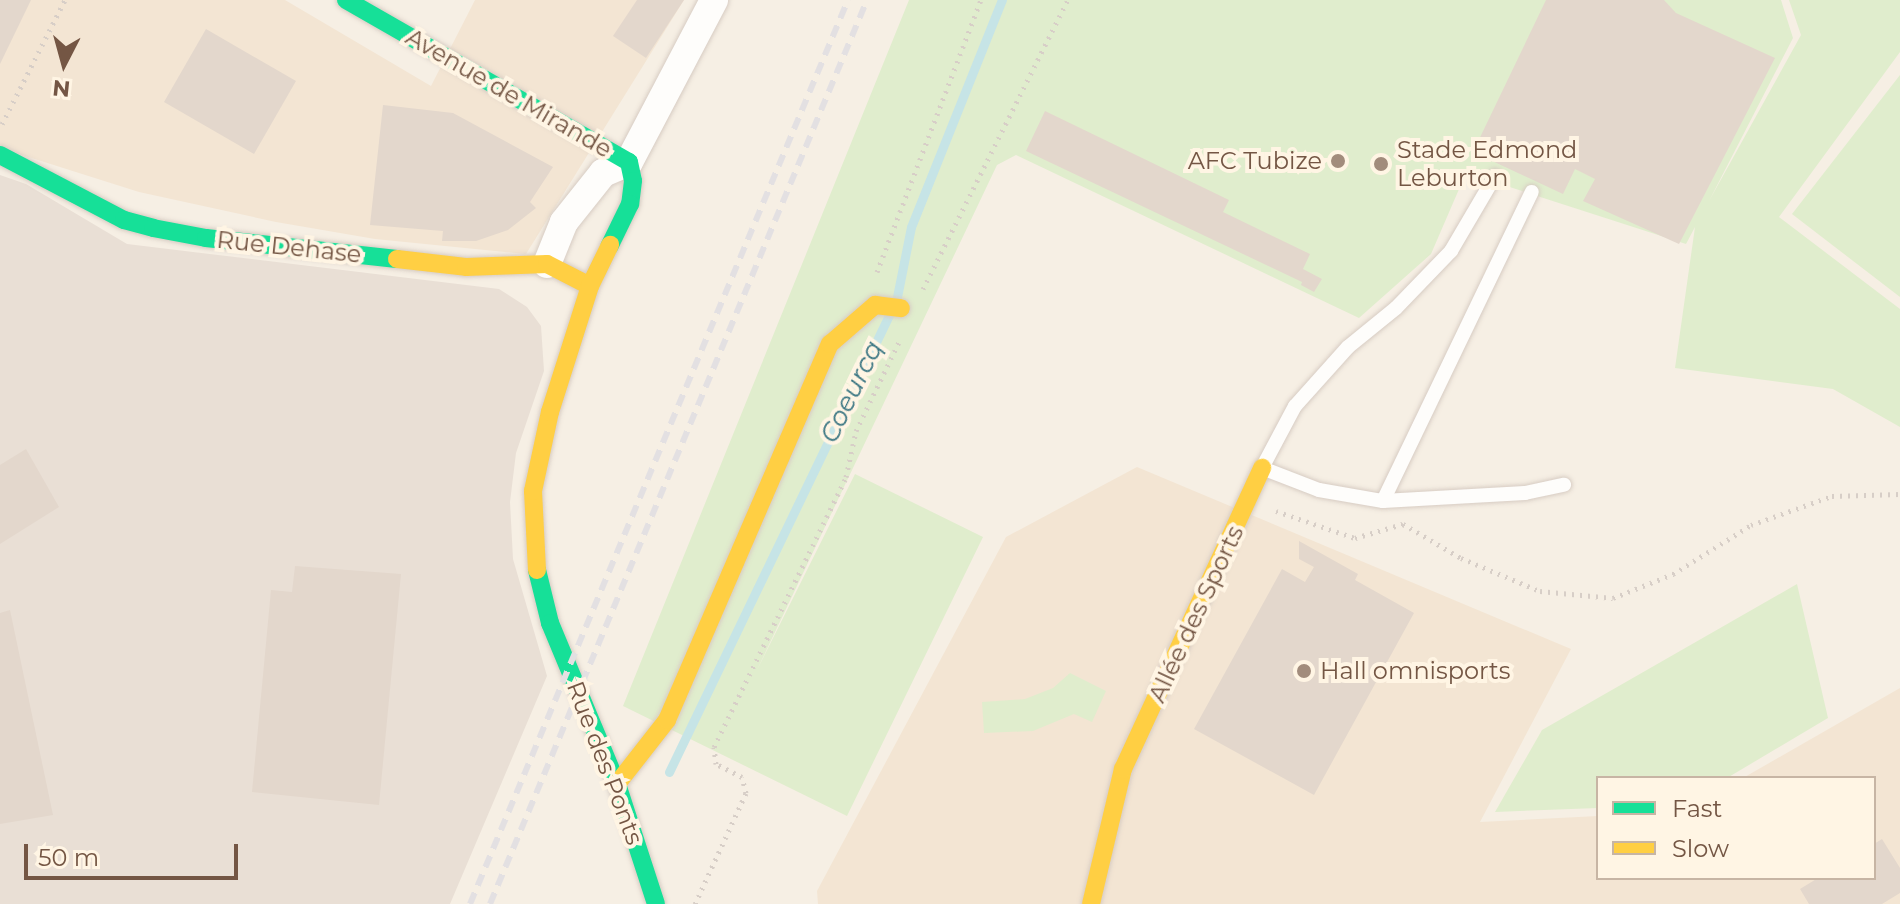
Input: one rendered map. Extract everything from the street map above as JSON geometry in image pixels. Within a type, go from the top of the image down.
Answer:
[{"type":"street","name":"Avenue de Mirande","points":[[346,0],[629,162]]},
{"type":"street","points":[[547,264],[564,222],[603,173],[629,162],[714,0]]},
{"type":"street","name":"Rue Dehase","points":[[0,155],[124,220],[153,228],[206,238],[466,267],[547,264],[590,286]]},
{"type":"street","name":"Rue des Ponts","points":[[629,162],[633,181],[630,204],[590,286],[550,412],[533,491],[535,560],[550,623],[617,784],[656,904]]},
{"type":"street","points":[[617,784],[667,720],[830,344],[897,309]]},
{"type":"street","name":"Allée des Sports","points":[[1091,904],[1123,769],[1262,468]]},
{"type":"lane","name":"Allée des Sports","points":[[1262,468],[1295,406],[1348,347],[1396,308],[1451,251],[1495,176]]},
{"type":"lane","points":[[1383,501],[1532,192]]},
{"type":"lane","points":[[1262,468],[1319,490],[1383,501],[1525,493],[1564,485]]},
{"type":"path","points":[[0,128],[65,0]]},
{"type":"path","points":[[897,309],[878,264],[981,0]]},
{"type":"path","points":[[695,904],[746,793],[742,777],[716,764],[714,747],[846,477],[856,431],[897,309],[1068,0]]},
{"type":"path","points":[[1250,499],[1293,518],[1355,538],[1403,524],[1461,558],[1540,591],[1613,598],[1673,574],[1751,525],[1832,496],[1900,494]]},
{"type":"shaded area","points":[[0,0],[285,0],[431,86],[475,0],[684,0],[526,254],[375,239],[276,222],[139,192],[0,148]]},
{"type":"shaded area","points":[[0,175],[26,184],[127,244],[499,289],[527,307],[541,326],[544,371],[516,453],[510,502],[513,559],[547,676],[450,904],[0,904]]},
{"type":"shaded area","points":[[1137,467],[1571,649],[1480,822],[1596,816],[1596,880],[1876,880],[1876,776],[1746,776],[1900,688],[1900,904],[818,904],[817,891],[1006,537]]},
{"type":"green space","points":[[909,0],[1781,0],[1793,38],[1709,201],[1801,35],[1789,0],[1900,0],[1900,52],[1779,217],[1900,309],[1900,427],[1833,389],[1675,368],[1695,227],[1686,244],[1466,173],[1431,254],[1359,318],[1016,155],[997,165],[757,670],[855,474],[983,537],[847,816],[623,706]]},
{"type":"green space","points":[[1900,75],[1900,297],[1792,214]]},
{"type":"green space","points":[[1797,584],[1828,718],[1730,776],[1596,776],[1596,808],[1495,812],[1542,730]]},
{"type":"green space","points":[[1070,673],[1106,691],[1092,722],[1074,714],[1033,731],[984,733],[982,702],[1025,699],[1053,688]]},
{"type":"building","points":[[0,0],[31,0],[0,64]]},
{"type":"building","points":[[637,0],[684,0],[646,58],[613,36]]},
{"type":"building","points":[[1546,0],[1664,0],[1676,13],[1775,58],[1679,244],[1583,201],[1595,179],[1575,169],[1563,194],[1473,152]]},
{"type":"building","points":[[206,29],[296,81],[254,154],[164,102]]},
{"type":"building","points":[[383,105],[453,113],[553,167],[530,202],[536,208],[508,230],[476,241],[442,241],[443,231],[370,225]]},
{"type":"building","points":[[1045,111],[1229,200],[1223,212],[1310,254],[1303,269],[1322,279],[1314,292],[1301,285],[1302,282],[1026,151]]},
{"type":"building","points":[[26,449],[59,507],[0,544],[0,465]]},
{"type":"building","name":"Hall omnisports","points":[[1299,541],[1358,574],[1355,580],[1414,613],[1314,795],[1194,729],[1282,569],[1305,582],[1314,567],[1299,559]]},
{"type":"building","points":[[295,566],[401,574],[379,805],[252,792],[271,590],[292,592]]},
{"type":"building","points":[[10,610],[53,815],[0,824],[0,613]]},
{"type":"building","points":[[1882,839],[1900,868],[1900,893],[1882,904],[1809,904],[1800,889],[1815,880],[1876,880],[1876,843]]},
{"type":"waterway","name":"Coeurcq","points":[[897,297],[911,227],[1002,0]]},
{"type":"waterway","name":"Coeurcq","points":[[669,772],[889,315]]},
{"type":"railway","points":[[470,904],[848,0]]},
{"type":"railway","points":[[490,904],[867,0]]},
{"type":"traffic: fast","points":[[346,0],[629,162],[633,181],[630,204],[610,245]]},
{"type":"traffic: fast","points":[[0,155],[124,220],[153,228],[206,238],[397,259]]},
{"type":"traffic: fast","points":[[537,570],[550,623],[617,784],[656,904]]},
{"type":"traffic: slow","points":[[537,570],[533,491],[550,412],[590,286],[610,245]]},
{"type":"traffic: slow","points":[[397,259],[466,267],[547,264],[590,286]]},
{"type":"traffic: slow","points":[[617,784],[667,720],[830,344],[875,305],[901,308]]},
{"type":"traffic: slow","points":[[1091,904],[1123,769],[1262,468]]},
{"type":"place","name":"AFC Tubize","points":[[1338,161]]},
{"type":"place","name":"Stade Edmond Leburton","points":[[1381,164]]},
{"type":"place","name":"Hall omnisports","points":[[1304,671]]}]
